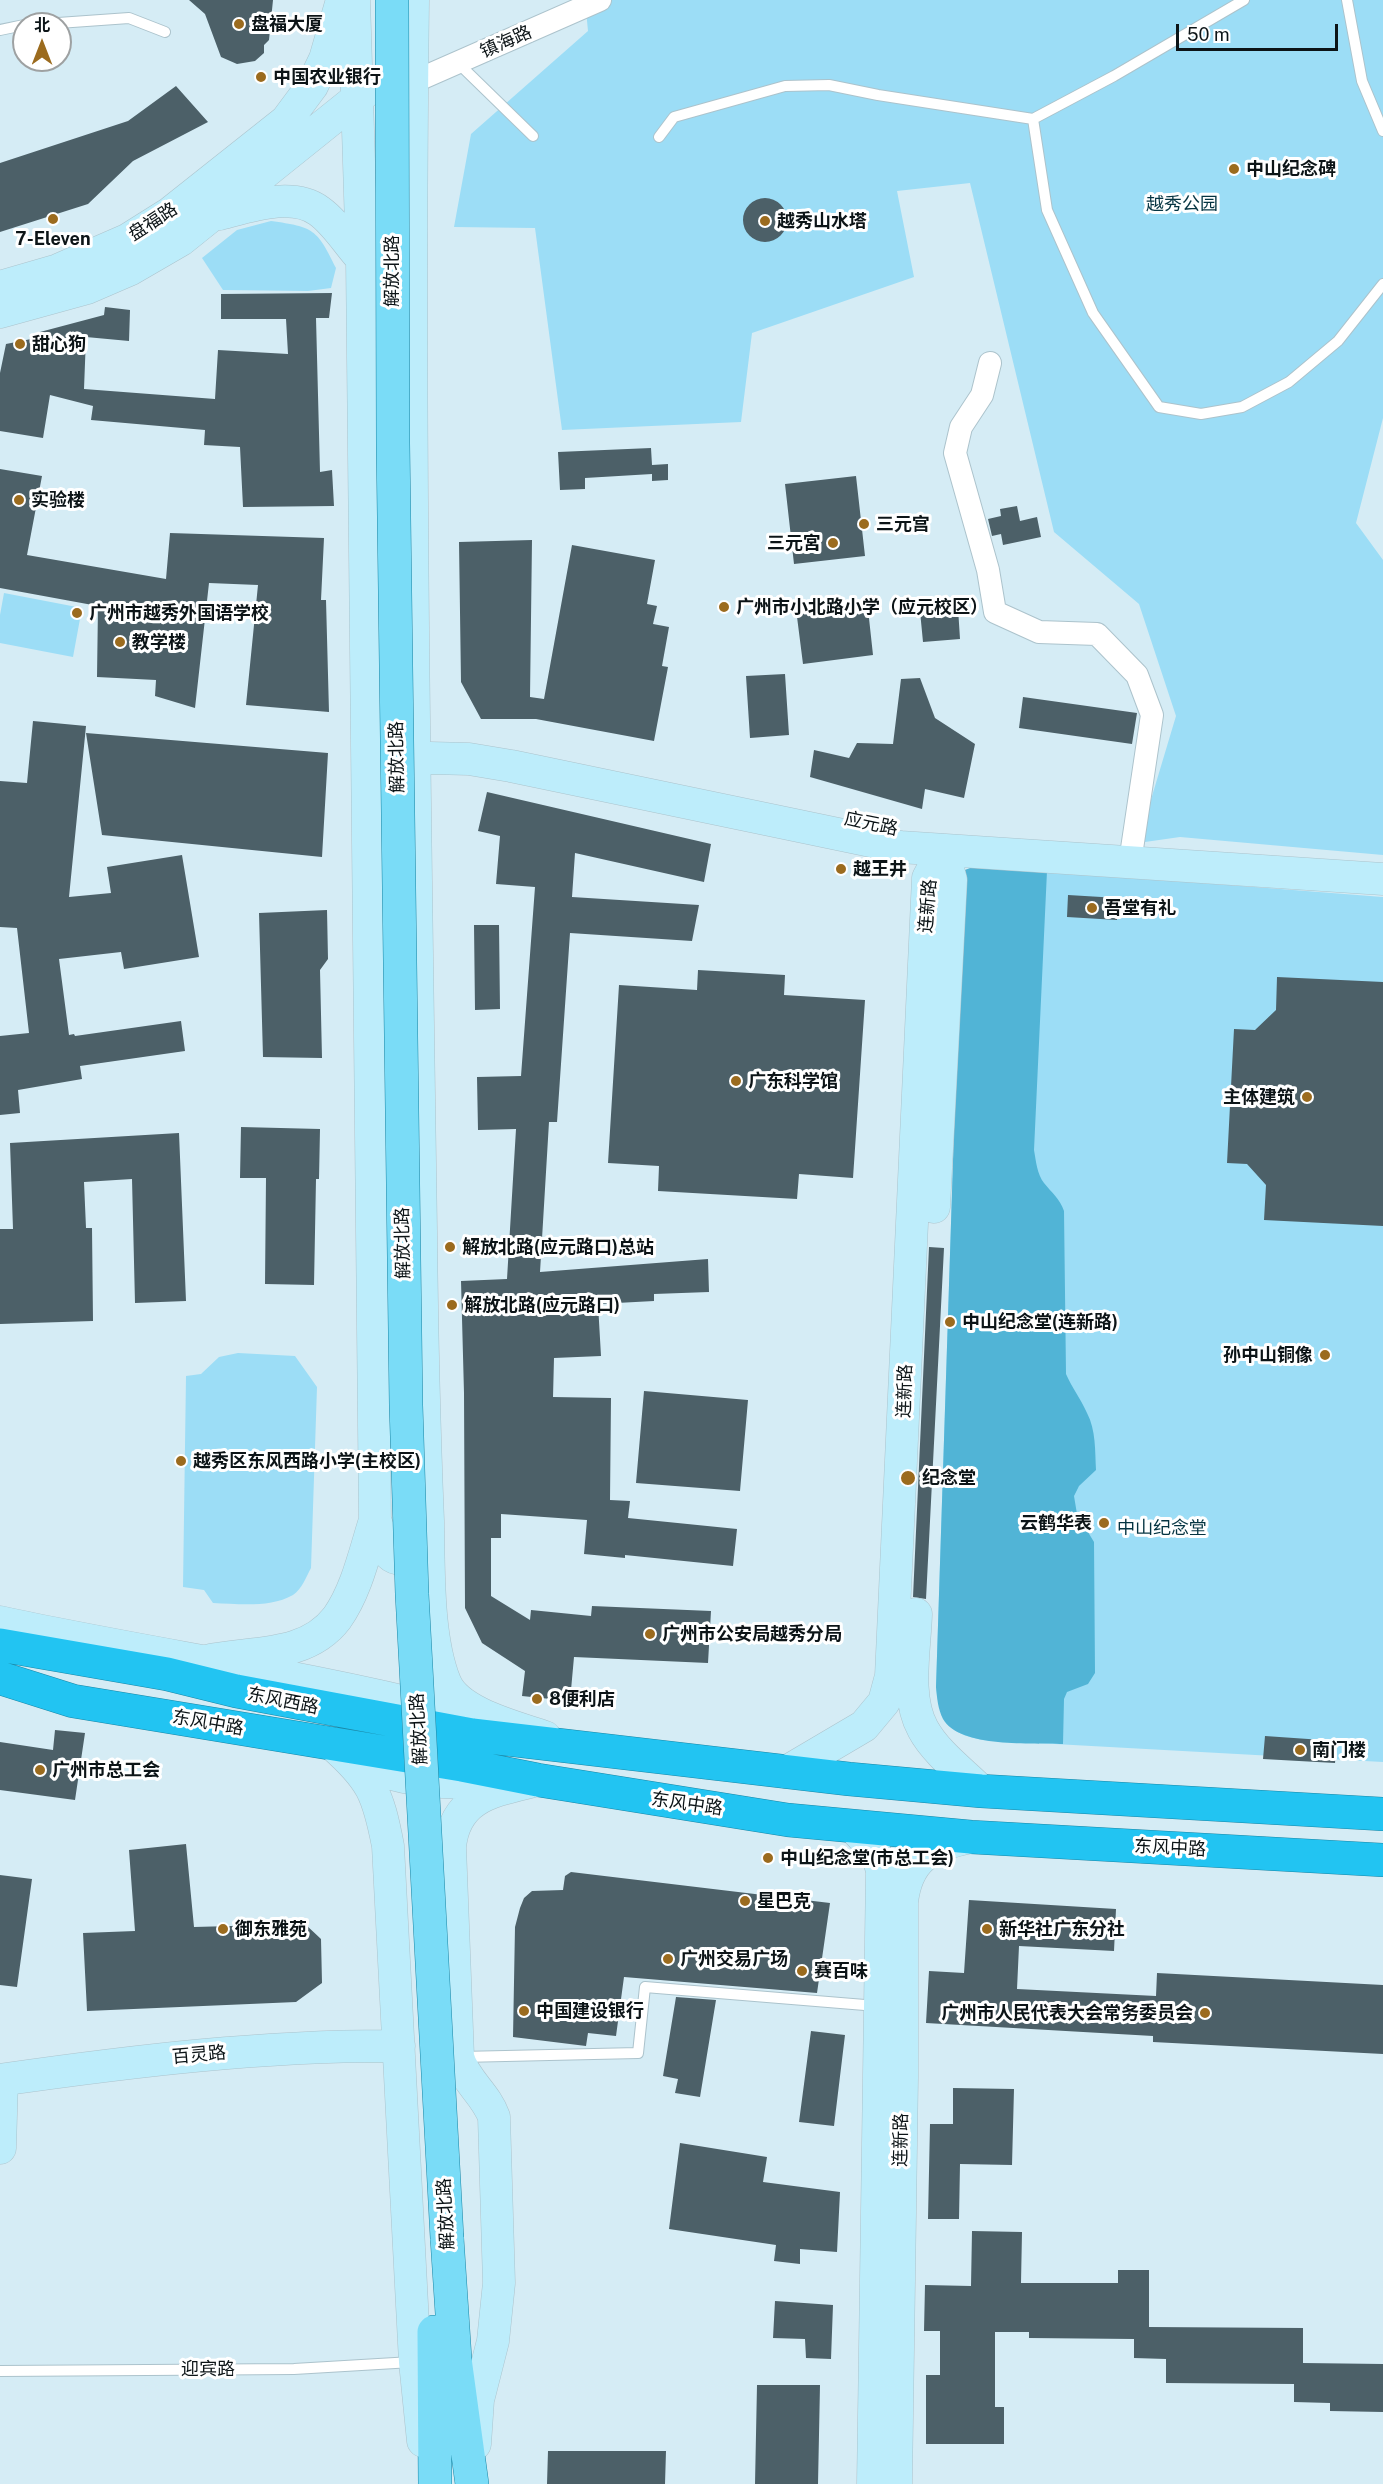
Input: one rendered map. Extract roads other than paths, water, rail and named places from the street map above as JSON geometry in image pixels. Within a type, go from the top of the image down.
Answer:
[{"type":"highway","name":"东风西路","points":[[0,1645],[167,1674],[236,1691],[438,1730],[569,1746]]},
{"type":"highway","name":"东风中路","points":[[0,1678],[73,1701],[538,1780],[854,1828],[971,1837],[1383,1860]]},
{"type":"highway","points":[[569,1746],[786,1772],[981,1791],[1383,1814]]},
{"type":"main road","points":[[286,121],[312,86],[325,59],[342,0]]},
{"type":"main road","name":"解放北路","points":[[167,1674],[206,1661],[295,1648],[326,1630],[338,1617],[347,1598],[375,1520],[362,260],[351,108],[354,0]]},
{"type":"main road","name":"解放北路","points":[[378,0],[391,1350],[402,1658],[440,2238],[474,2484]]},
{"type":"main road","name":"解放北路","points":[[392,0],[393,443],[405,1393],[440,2238],[432,2484]]},
{"type":"main road","name":"解放北路","points":[[413,0],[410,182],[414,746],[423,1397],[428,1538],[434,1625],[440,1665],[449,1691],[480,1713],[569,1746]]},
{"type":"main road","points":[[0,312],[87,288],[130,269],[181,240],[351,108],[412,68]]},
{"type":"main road","points":[[286,121],[310,113],[351,108],[379,122],[394,136],[403,151],[410,182]]},
{"type":"main road","name":"盘福路","points":[[0,287],[58,270],[127,240],[170,213],[286,121]]},
{"type":"main road","points":[[210,217],[273,203],[309,206],[324,215],[362,260]]},
{"type":"main road","name":"应元路","points":[[366,756],[447,737],[491,744],[910,832],[943,850],[1383,879]]},
{"type":"main road","name":"连新路","points":[[786,1772],[864,1726],[884,1702],[891,1676],[928,878],[943,850]]},
{"type":"main road","name":"连新路","points":[[943,850],[951,880],[927,1344],[914,1697],[916,1714],[924,1731],[981,1791]]},
{"type":"main road","points":[[375,1520],[388,1552],[393,1556],[407,1558],[414,1555],[423,1548],[428,1538]]},
{"type":"main road","points":[[0,1612],[109,1646]]},
{"type":"main road","points":[[0,1622],[109,1646],[206,1661],[436,1709],[569,1746]]},
{"type":"main road","points":[[0,1690],[73,1701]]},
{"type":"main road","points":[[0,1695],[73,1701]]},
{"type":"main road","points":[[333,1744],[368,1779],[385,1830],[391,1872],[415,2362],[420,2428],[432,2484]]},
{"type":"main road","points":[[474,2484],[478,2400],[493,2341],[499,2283],[494,2117],[483,2094],[464,2073],[458,2057],[450,1910],[451,1832],[462,1813],[479,1797],[538,1780]]},
{"type":"main road","name":"连新路","points":[[854,1828],[868,1841],[877,1855],[882,1871],[873,2484]]},
{"type":"main road","name":"连新路","points":[[896,2484],[903,2078],[902,1902],[907,1876],[919,1860],[942,1843],[971,1837]]},
{"type":"main road","name":"百灵路","points":[[1,2080],[171,2057],[278,2049],[399,2046]]},
{"type":"main road","points":[[401,2083],[406,2072],[415,2064],[428,2058],[458,2057]]},
{"type":"main road","points":[[0,2148],[1,2080]]},
{"type":"street","name":"镇海路","points":[[412,68],[458,63],[600,0]]},
{"type":"street","points":[[990,363],[982,396],[961,428],[955,453],[988,570],[995,612],[1039,632],[1097,634],[1137,675],[1152,715],[1130,862]]},
{"type":"lane","points":[[659,137],[674,117],[785,86],[829,85],[878,95],[1033,119],[1114,76],[1244,0]]},
{"type":"lane","points":[[1347,0],[1362,81],[1383,131]]},
{"type":"lane","points":[[72,22],[129,18],[165,32]]},
{"type":"lane","points":[[458,63],[533,136]]},
{"type":"lane","points":[[1033,119],[1047,210],[1093,313],[1159,407],[1201,414],[1242,407],[1289,382],[1338,341],[1383,284]]},
{"type":"lane","points":[[458,2057],[638,2053],[645,1987],[879,2007]]},
{"type":"lane","name":"迎宾路","points":[[0,2371],[294,2369],[415,2362]]},
{"type":"place","name":"盘福大厦","points":[[239,24]]},
{"type":"place","name":"中国农业银行","points":[[261,77]]},
{"type":"place","name":"中山纪念碑","points":[[1234,169]]},
{"type":"place","name":"7-Eleven","points":[[53,219]]},
{"type":"place","name":"越秀山水塔","points":[[765,221]]},
{"type":"place","name":"甜心狗","points":[[20,344]]},
{"type":"place","name":"实验楼","points":[[19,500]]},
{"type":"place","name":"三元宫","points":[[864,524]]},
{"type":"place","name":"三元宮","points":[[833,543]]},
{"type":"place","name":"广州市小北路小学（应元校区）","points":[[724,607]]},
{"type":"place","name":"广州市越秀外国语学校","points":[[77,613]]},
{"type":"place","name":"教学楼","points":[[120,642]]},
{"type":"place","name":"越王井","points":[[841,869]]},
{"type":"place","name":"吾堂有礼","points":[[1092,908]]},
{"type":"place","name":"广东科学馆","points":[[736,1081]]},
{"type":"place","name":"主体建筑","points":[[1307,1097]]},
{"type":"place","name":"解放北路(应元路口)总站","points":[[450,1247]]},
{"type":"place","name":"解放北路(应元路口)","points":[[452,1305]]},
{"type":"place","name":"中山纪念堂(连新路)","points":[[950,1322]]},
{"type":"place","name":"孙中山铜像","points":[[1325,1355]]},
{"type":"place","name":"越秀区东风西路小学(主校区)","points":[[181,1461]]},
{"type":"place","name":"纪念堂","points":[[908,1478]]},
{"type":"place","name":"云鹤华表","points":[[1104,1523]]},
{"type":"place","name":"广州市公安局越秀分局","points":[[650,1634]]},
{"type":"place","name":"8便利店","points":[[537,1699]]},
{"type":"place","name":"南门楼","points":[[1300,1750]]},
{"type":"place","name":"广州市总工会","points":[[40,1770]]},
{"type":"place","name":"中山纪念堂(市总工会)","points":[[768,1858]]},
{"type":"place","name":"星巴克","points":[[745,1901]]},
{"type":"place","name":"御东雅苑","points":[[223,1929]]},
{"type":"place","name":"新华社广东分社","points":[[987,1929]]},
{"type":"place","name":"广州交易广场","points":[[668,1959]]},
{"type":"place","name":"赛百味","points":[[802,1971]]},
{"type":"place","name":"中国建设银行","points":[[524,2011]]},
{"type":"place","name":"广州市人民代表大会常务委员会","points":[[1205,2013]]},
{"type":"park label","name":"越秀公园","points":[[1182,204]]},
{"type":"park label","name":"中山纪念堂","points":[[1162,1528]]}]
